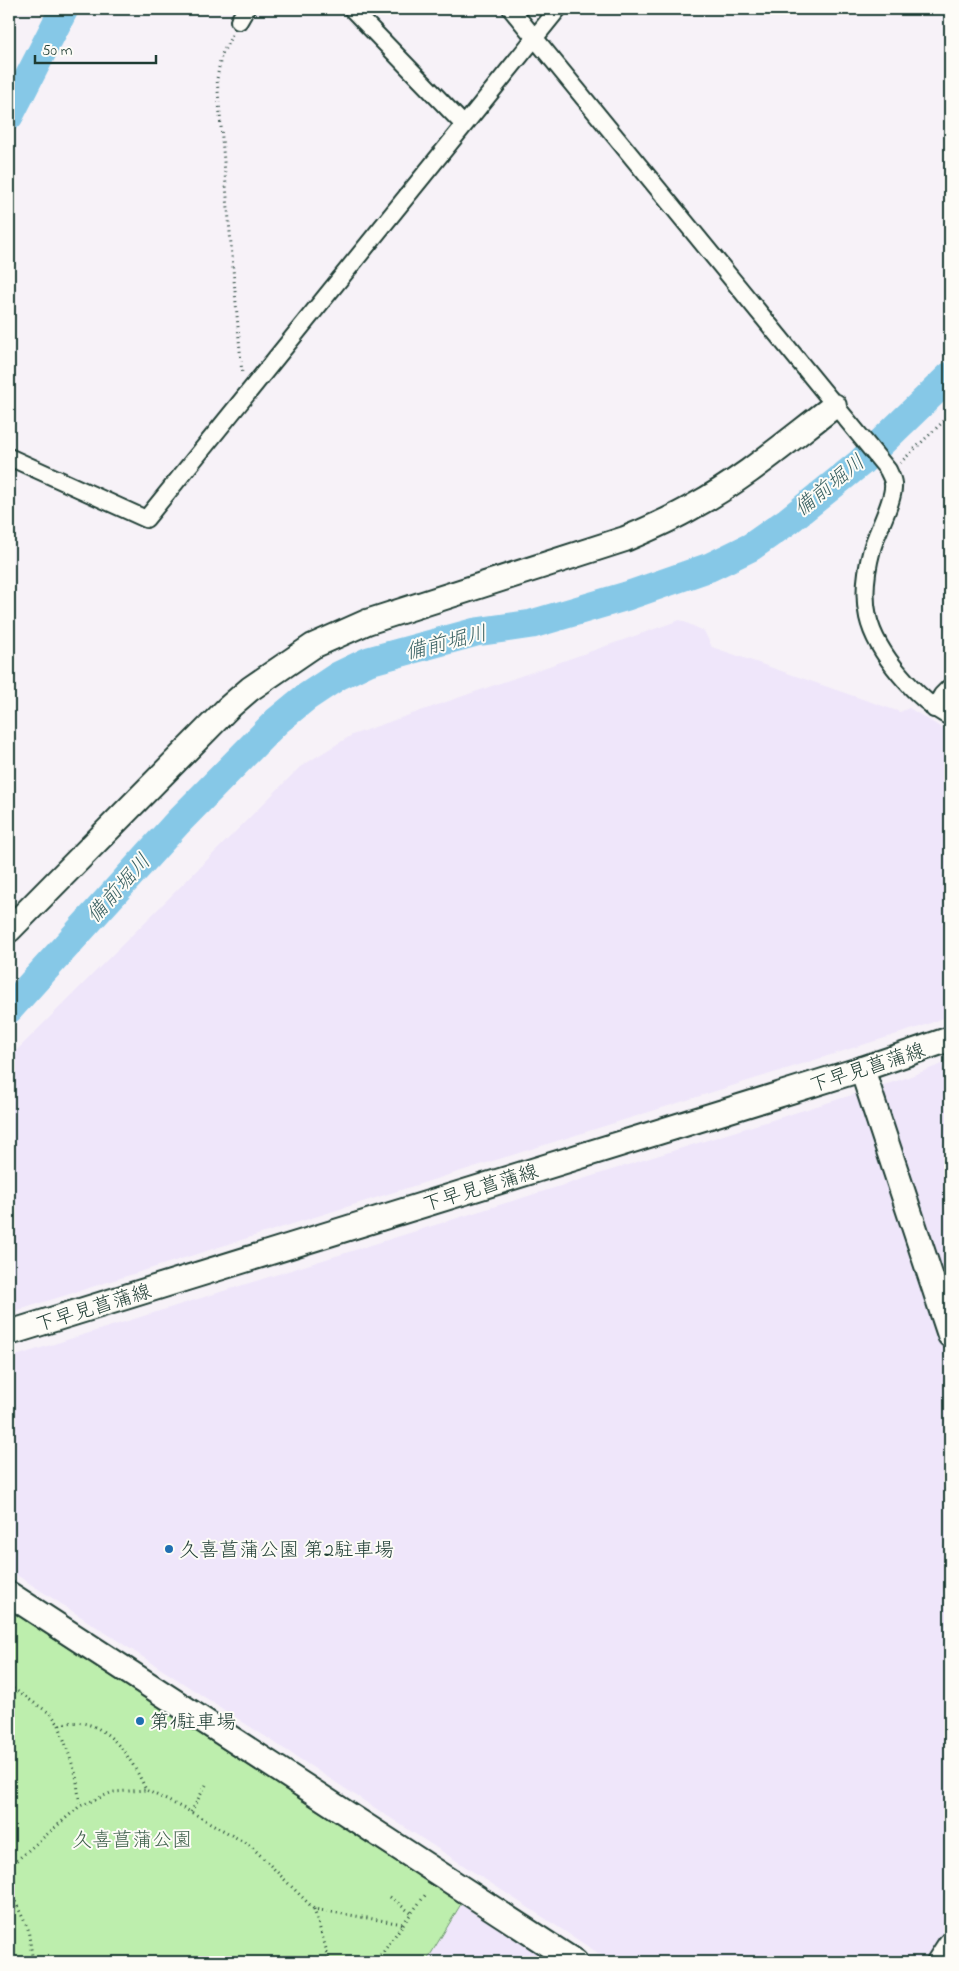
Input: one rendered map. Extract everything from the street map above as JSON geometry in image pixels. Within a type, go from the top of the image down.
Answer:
[{"type":"street","points":[[352,9],[463,124]]},
{"type":"street","points":[[511,9],[888,472],[894,491],[872,548],[867,571],[865,596],[868,618],[880,646],[907,682],[934,709],[950,718]]},
{"type":"street","points":[[9,457],[146,519],[463,124],[558,9]]},
{"type":"street","points":[[9,930],[228,708],[250,689],[313,646],[368,622],[626,539],[696,506],[839,412]]},
{"type":"street","points":[[934,709],[942,695],[950,687]]},
{"type":"street","name":"下早見菖蒲線","points":[[9,1333],[862,1069],[950,1039]]},
{"type":"street","points":[[862,1069],[950,1335]]},
{"type":"street","points":[[9,1594],[575,1962]]},
{"type":"street","points":[[939,1962],[950,1944]]},
{"type":"path","points":[[243,15],[221,56],[217,79],[243,386],[249,392]]},
{"type":"path","points":[[888,472],[950,415]]},
{"type":"path","points":[[9,1686],[51,1714],[59,1725],[76,1775],[80,1806]]},
{"type":"path","points":[[59,1725],[72,1721],[90,1723],[119,1744],[134,1763],[146,1790]]},
{"type":"path","points":[[192,1812],[206,1785]]},
{"type":"path","points":[[9,1867],[80,1806],[113,1792],[146,1790],[192,1812],[251,1846],[314,1909],[330,1962]]},
{"type":"path","points":[[9,1888],[28,1929],[33,1962]]},
{"type":"path","points":[[368,1962],[382,1954],[426,1894]]},
{"type":"path","points":[[390,1897],[411,1913]]},
{"type":"path","points":[[314,1909],[403,1924]]},
{"type":"shaded area","points":[[680,620],[704,631],[712,647],[900,712],[909,708],[950,733],[950,1015],[926,1025],[9,1313],[9,1058],[300,767],[352,735]]},
{"type":"shaded area","points":[[950,1061],[950,1962],[612,1962],[9,1570],[9,1358],[903,1079]]},
{"type":"shaded area","points":[[461,1904],[550,1962],[426,1962]]},
{"type":"green space","name":"久喜菖蒲公園","points":[[9,1610],[461,1904],[426,1962],[9,1962]]},
{"type":"waterway","points":[[9,116],[64,9]]},
{"type":"waterway","name":"備前堀川","points":[[9,1009],[178,822],[277,721],[305,698],[338,676],[369,661],[476,632],[532,624],[627,596],[710,567],[751,547],[788,521],[860,463],[950,376]]},
{"type":"place","name":"久喜菖蒲公園 第2駐車場","points":[[169,1549]]},
{"type":"place","name":"第1駐車場","points":[[140,1721]]}]
